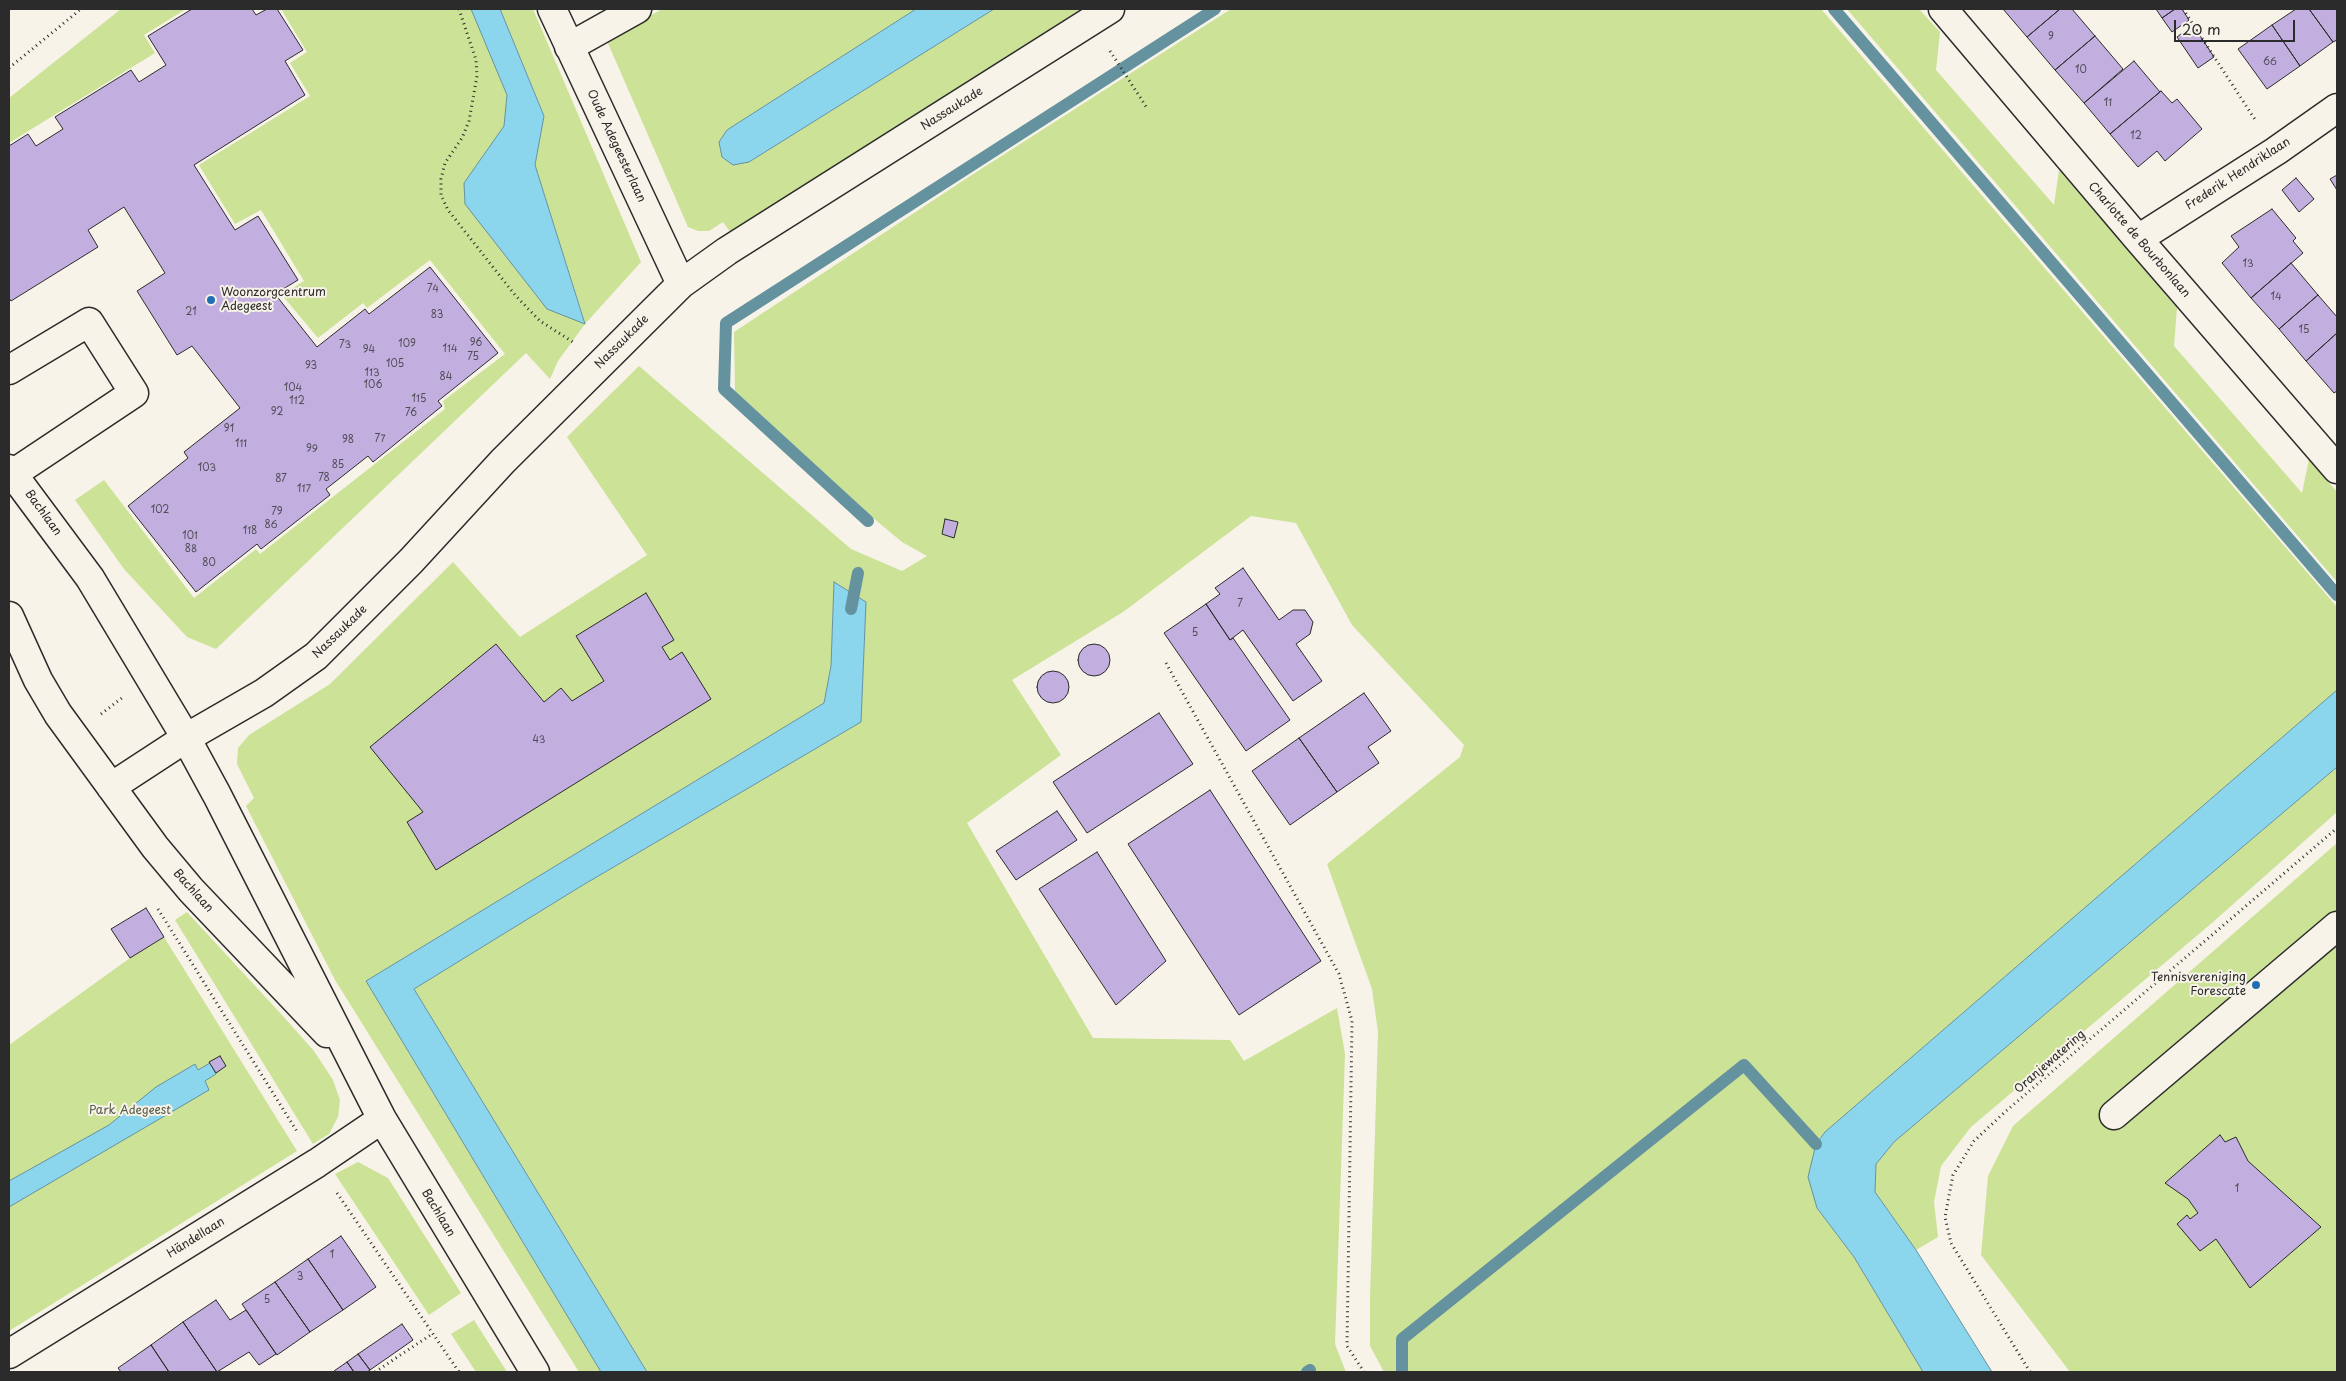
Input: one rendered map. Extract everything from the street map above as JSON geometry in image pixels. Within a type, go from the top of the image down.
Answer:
[{"type":"street","name":"Oude Adegeesterlaan","points":[[552,9],[681,284]]},
{"type":"street","points":[[570,47],[637,9]]},
{"type":"street","name":"Nassaukade","points":[[186,738],[264,693],[316,656],[411,561],[503,461],[681,284],[735,246],[1110,9]]},
{"type":"street","name":"Charlotte de Bourbonlaan","points":[[1942,9],[2337,469]]},
{"type":"street","name":"Frederik Hendriklaan","points":[[2138,239],[2276,151],[2337,108]]},
{"type":"street","points":[[9,370],[89,322],[134,393],[11,471]]},
{"type":"street","name":"Bachlaan","points":[[11,471],[90,578],[186,738],[218,795],[346,1052],[382,1119],[535,1372]]},
{"type":"street","name":"Bachlaan","points":[[9,616],[38,680],[58,714],[154,847],[191,890],[346,1052]]},
{"type":"street","points":[[110,787],[186,738]]},
{"type":"street","points":[[2114,1115],[2337,926]]},
{"type":"street","name":"Händellaan","points":[[9,1354],[317,1163],[382,1119]]},
{"type":"path","points":[[9,68],[81,9]]},
{"type":"path","points":[[459,9],[476,60],[477,76],[469,121],[462,138],[445,164],[441,179],[441,195],[454,218],[515,295],[540,321],[604,359]]},
{"type":"path","points":[[2183,9],[2276,151]]},
{"type":"path","points":[[1112,54],[1147,108]]},
{"type":"path","points":[[1166,663],[1338,974],[1352,1021],[1347,1346],[1364,1372]]},
{"type":"path","name":"Oranjewatering","points":[[2030,1372],[1951,1243],[1945,1217],[1953,1176],[1974,1142],[2006,1111],[2337,828]]},
{"type":"path","points":[[156,906],[317,1163],[459,1372]]},
{"type":"path","points":[[375,1372],[432,1334]]},
{"type":"green space","points":[[121,9],[186,9],[144,35],[155,53],[9,143],[9,98]]},
{"type":"green space","points":[[281,9],[471,9],[507,95],[504,126],[464,183],[585,323],[535,165],[544,115],[500,9],[533,9],[641,262],[585,324],[558,361],[550,379],[526,353],[216,649],[187,637],[124,569],[75,500],[104,480],[194,598],[256,549],[260,554],[445,409],[443,401],[505,354],[430,260],[367,308],[363,303],[318,338],[282,295],[304,281],[261,210],[235,224],[199,165],[310,96],[290,63],[307,52]]},
{"type":"green space","points":[[662,9],[916,9],[727,130],[749,162],[994,9],[1081,9],[731,233],[723,222],[709,231],[698,231],[688,227],[607,41]]},
{"type":"green space","points":[[1231,9],[1821,9],[2337,607],[2337,690],[1825,1132],[1816,1144],[1817,1208],[1854,1257],[1923,1372],[1384,1372],[1370,1346],[1378,1032],[1372,989],[1327,864],[1460,757],[1464,745],[1352,625],[1296,523],[1251,516],[1123,612],[1012,680],[1061,755],[967,823],[1093,1038],[1230,1040],[1244,1061],[1337,1008],[1345,1054],[1335,1344],[1346,1372],[647,1372],[414,989],[583,885],[861,722],[866,602],[834,582],[831,666],[824,703],[366,981],[601,1372],[579,1372],[335,980],[246,806],[254,798],[237,764],[238,748],[249,735],[330,684],[453,562],[520,637],[647,555],[567,437],[639,366],[851,549],[902,571],[927,556],[902,542],[872,517],[735,391],[734,332],[964,180]]},
{"type":"green space","points":[[1847,9],[1919,9],[1940,32],[1936,70],[2054,205],[2059,170],[2177,308],[2174,346],[2302,493],[2309,459],[2337,492],[2337,582]]},
{"type":"green space","points":[[2337,767],[2337,812],[2213,922],[1971,1127],[1941,1166],[1934,1202],[1938,1237],[1916,1250],[1875,1192],[1876,1164],[1894,1142]]},
{"type":"green space","name":"Tennisvereniging Forescate","points":[[2337,843],[2337,1372],[2070,1372],[1981,1255],[1988,1176],[2013,1126]]},
{"type":"green space","points":[[187,912],[314,1051],[333,1080],[340,1100],[338,1117],[329,1134],[313,1144],[175,920]]},
{"type":"green space","name":"Park Adegeest","points":[[164,937],[297,1151],[9,1331],[9,1045],[130,958]]},
{"type":"green space","points":[[358,1162],[388,1178],[461,1293],[429,1315],[335,1174]]},
{"type":"green space","points":[[474,1320],[507,1372],[476,1372],[451,1334]]},
{"type":"water","points":[[471,9],[500,9],[544,116],[535,165],[585,324],[547,309],[465,204],[464,183],[504,126],[507,95]]},
{"type":"water","points":[[916,9],[994,9],[749,162],[733,165],[722,157],[719,142],[727,130]]},
{"type":"water","points":[[834,582],[866,602],[861,722],[583,885],[414,989],[647,1372],[601,1372],[366,981],[824,703],[831,666]]},
{"type":"water","points":[[2337,690],[2337,767],[1894,1142],[1876,1164],[1875,1192],[1916,1250],[1992,1372],[1923,1372],[1854,1257],[1817,1208],[1808,1177],[1816,1144],[1825,1132]]},
{"type":"water","points":[[210,1063],[216,1074],[205,1081],[209,1090],[9,1207],[9,1181],[109,1125],[156,1087],[195,1064],[198,1070]]},
{"type":"building","name":"Woonzorgcentrum Adegeest","points":[[192,9],[252,9],[256,15],[267,9],[277,9],[303,50],[285,61],[305,95],[194,165],[235,230],[258,216],[298,280],[275,294],[317,347],[365,309],[369,314],[430,267],[498,353],[438,401],[442,406],[373,462],[368,456],[326,489],[330,495],[261,549],[257,544],[196,592],[128,506],[188,458],[184,452],[240,408],[192,346],[177,355],[137,291],[165,273],[124,207],[88,230],[98,247],[11,301],[9,298],[9,146],[28,134],[36,146],[63,129],[55,117],[131,70],[139,82],[166,65],[148,36]]},
{"type":"building","points":[[2003,9],[2060,9],[2027,37]]},
{"type":"building","points":[[2060,9],[2072,9],[2095,36],[2055,70],[2027,37]]},
{"type":"building","points":[[2156,9],[2175,9],[2162,18]]},
{"type":"building","points":[[2175,9],[2182,9],[2189,20],[2172,32],[2162,18]]},
{"type":"building","points":[[2296,9],[2309,9],[2333,42],[2300,66],[2272,25]]},
{"type":"building","points":[[2309,9],[2337,9],[2337,40],[2333,42]]},
{"type":"building","points":[[2193,25],[2214,57],[2198,68],[2177,37]]},
{"type":"building","points":[[2272,25],[2300,66],[2267,89],[2238,49]]},
{"type":"building","points":[[2095,36],[2123,69],[2084,103],[2055,70]]},
{"type":"building","points":[[2134,61],[2160,92],[2110,134],[2084,103]]},
{"type":"building","points":[[2161,91],[2172,103],[2177,99],[2202,129],[2165,161],[2157,151],[2138,167],[2110,134]]},
{"type":"building","points":[[2337,175],[2337,190],[2330,179]]},
{"type":"building","points":[[2296,178],[2314,199],[2299,212],[2282,190]]},
{"type":"building","points":[[2272,209],[2296,238],[2293,241],[2303,253],[2251,298],[2222,263],[2239,247],[2231,236]]},
{"type":"building","points":[[2291,263],[2318,295],[2279,329],[2251,298]]},
{"type":"building","points":[[2318,295],[2337,317],[2337,333],[2306,361],[2279,329]]},
{"type":"building","points":[[2337,333],[2337,391],[2334,393],[2306,361]]},
{"type":"building","points":[[945,519],[958,522],[954,538],[942,534]]},
{"type":"building","points":[[1243,568],[1279,620],[1293,610],[1305,610],[1313,622],[1310,634],[1296,644],[1322,681],[1293,701],[1243,630],[1230,640],[1206,604],[1220,594],[1215,588]]},
{"type":"building","points":[[646,593],[674,640],[662,647],[670,660],[682,652],[711,699],[436,870],[407,822],[423,812],[370,747],[496,644],[544,702],[561,688],[572,701],[604,681],[576,636]]},
{"type":"building","points":[[1206,604],[1230,640],[1233,638],[1290,720],[1246,751],[1164,633]]},
{"type":"building","points":[[1094,644],[1105,649],[1110,660],[1105,671],[1094,676],[1083,671],[1078,660],[1083,649]]},
{"type":"building","points":[[1053,671],[1064,676],[1069,687],[1064,698],[1053,703],[1042,698],[1037,687],[1042,676]]},
{"type":"building","points":[[1364,693],[1391,731],[1368,747],[1379,763],[1337,792],[1299,738]]},
{"type":"building","points":[[1159,713],[1193,764],[1087,833],[1053,782]]},
{"type":"building","points":[[1299,738],[1337,792],[1290,825],[1252,771]]},
{"type":"building","points":[[1210,790],[1321,961],[1239,1015],[1128,844]]},
{"type":"building","points":[[1057,811],[1077,840],[1016,880],[996,851]]},
{"type":"building","points":[[1097,852],[1166,961],[1116,1005],[1039,889]]},
{"type":"building","points":[[146,908],[164,937],[130,958],[111,929]]},
{"type":"building","points":[[220,1056],[226,1066],[216,1073],[209,1062]]},
{"type":"building","points":[[2220,1135],[2225,1142],[2236,1137],[2248,1161],[2321,1227],[2250,1288],[2216,1239],[2200,1251],[2177,1224],[2187,1215],[2190,1219],[2198,1213],[2188,1199],[2165,1183]]},
{"type":"building","points":[[341,1236],[376,1287],[343,1310],[308,1259]]},
{"type":"building","points":[[308,1259],[343,1310],[310,1332],[275,1282]]},
{"type":"building","points":[[275,1282],[310,1332],[277,1355],[242,1304]]},
{"type":"building","points":[[216,1300],[230,1320],[246,1310],[276,1354],[259,1365],[249,1352],[217,1372],[183,1322]]},
{"type":"building","points":[[183,1322],[217,1372],[169,1372],[151,1345]]},
{"type":"building","points":[[402,1324],[413,1340],[370,1370],[358,1354]]},
{"type":"building","points":[[151,1345],[169,1372],[121,1372],[118,1368]]},
{"type":"building","points":[[358,1354],[370,1370],[367,1372],[354,1372],[347,1362]]},
{"type":"building","points":[[347,1362],[354,1372],[334,1371]]},
{"type":"waterway","points":[[868,521],[724,389],[726,323],[1215,9]]},
{"type":"waterway","points":[[1834,9],[2337,595]]},
{"type":"waterway","points":[[851,609],[858,573]]},
{"type":"waterway","points":[[1402,1372],[1402,1339],[1744,1065],[1816,1144]]},
{"type":"place","name":"Woonzorgcentrum Adegeest","points":[[211,300]]},
{"type":"place","name":"Tennisvereniging Forescate","points":[[2256,985]]}]
